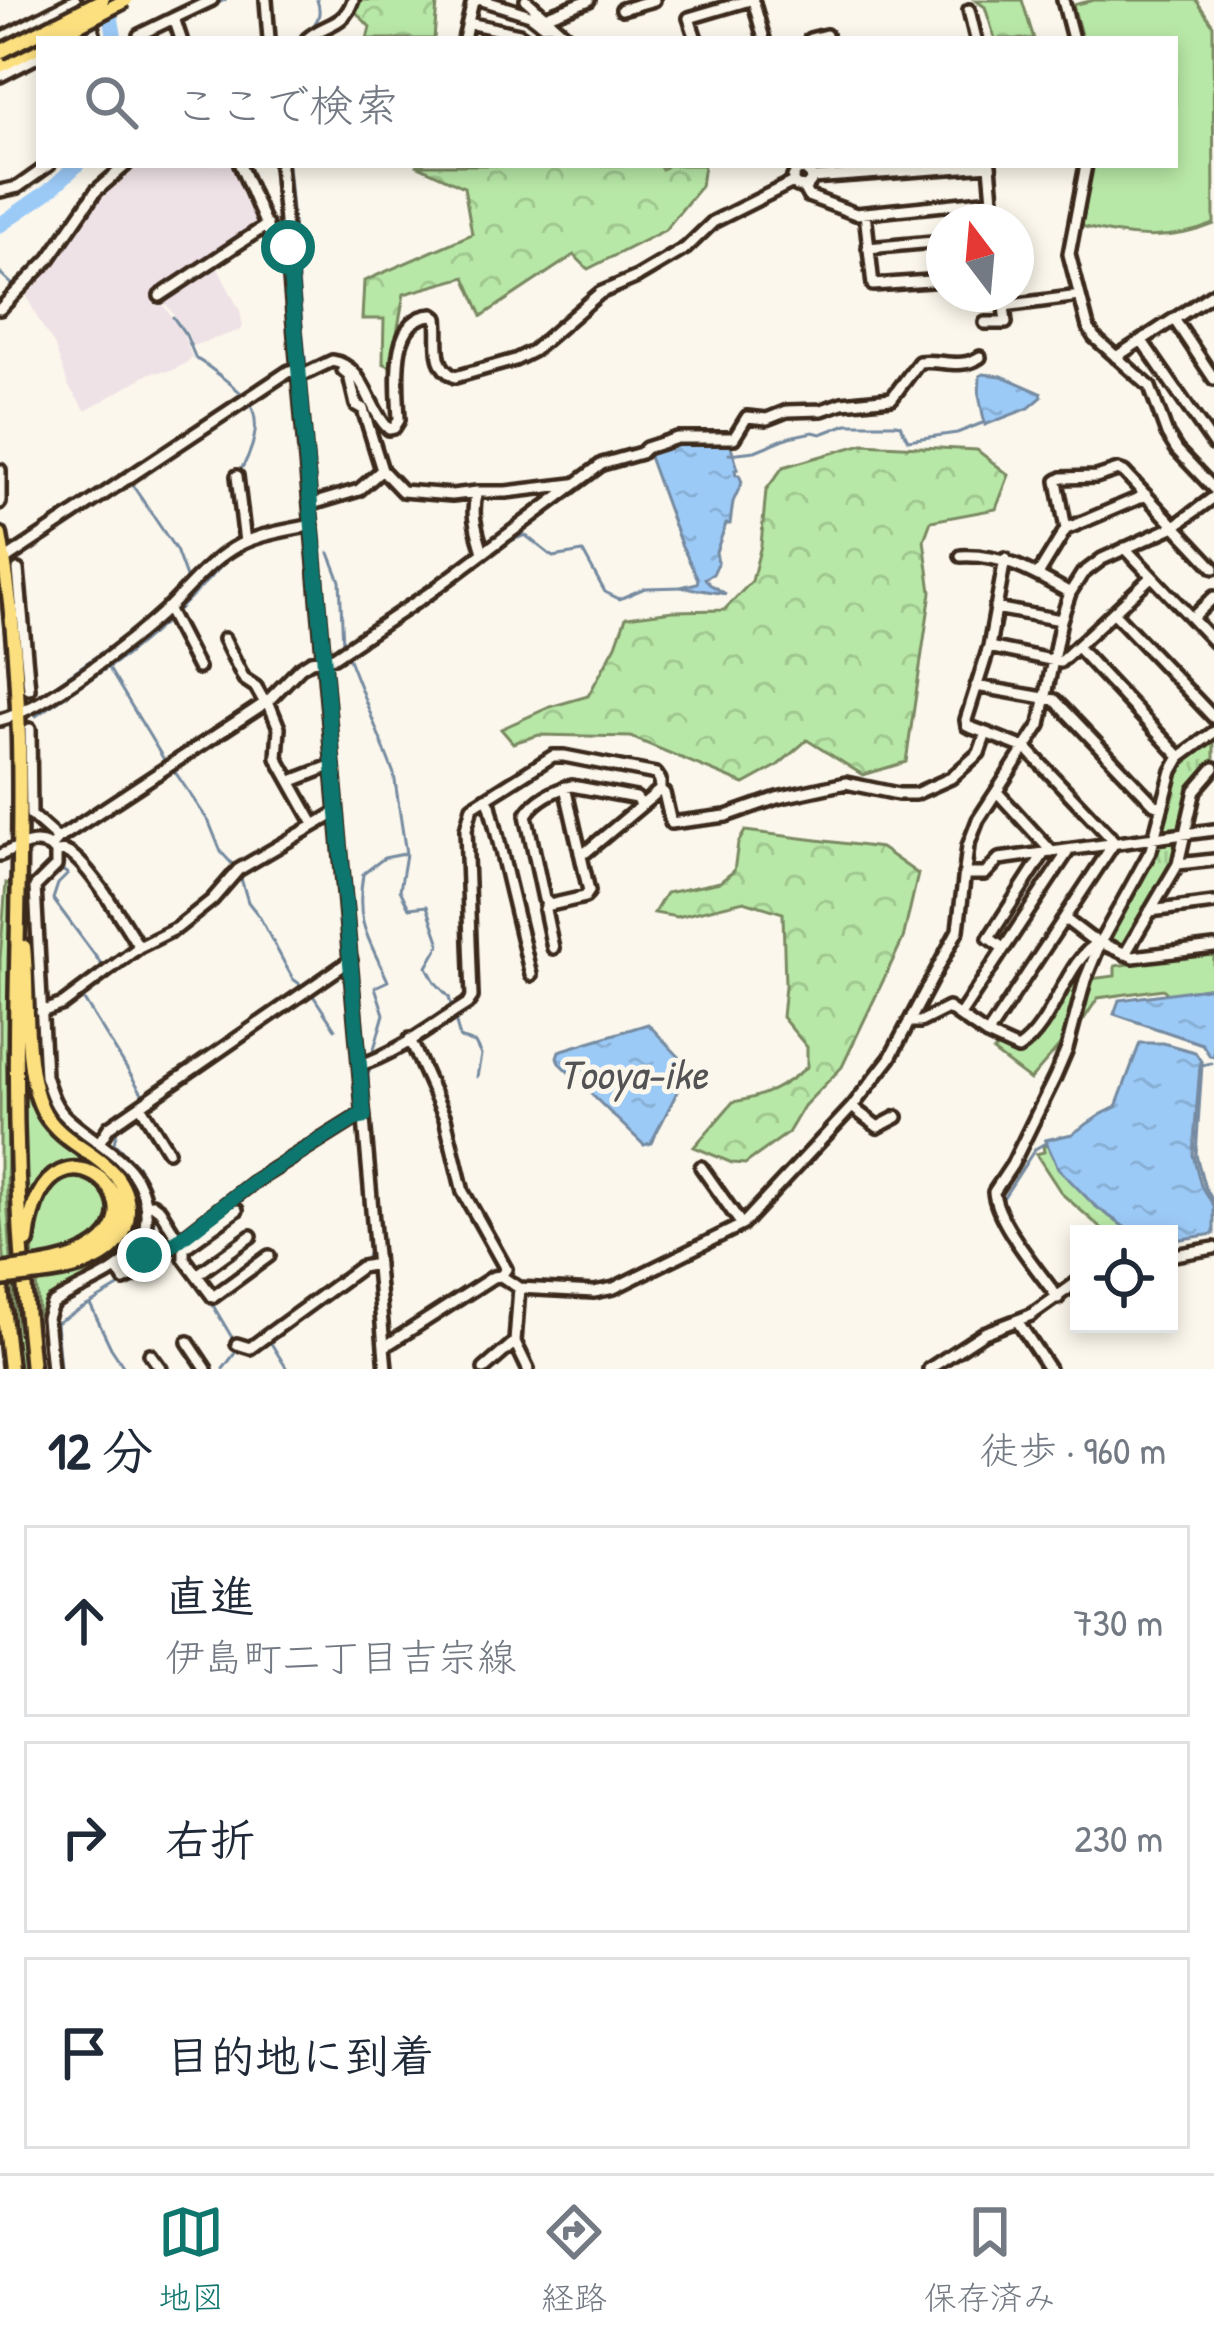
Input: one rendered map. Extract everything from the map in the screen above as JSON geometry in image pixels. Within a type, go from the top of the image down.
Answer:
[{"type":"highway","points":[[0,52],[102,0]]},
{"type":"highway","points":[[58,36],[126,0]]},
{"type":"highway","points":[[0,66],[36,48]]},
{"type":"highway","points":[[0,535],[18,715],[17,1193],[32,1369]]},
{"type":"highway","points":[[10,1369],[0,1277],[76,1268],[106,1254],[122,1234],[128,1208],[118,1179],[45,1113],[32,1079],[19,886]]},
{"type":"highway","points":[[21,1259],[34,1202],[48,1181],[68,1170],[89,1170],[99,1176],[110,1185],[117,1208],[115,1227],[87,1253],[39,1270]]},
{"type":"street","points":[[0,39],[76,0],[81,34],[77,36]]},
{"type":"street","points":[[87,0],[94,36]]},
{"type":"street","points":[[266,0],[269,36]]},
{"type":"street","points":[[310,36],[339,22],[353,0]]},
{"type":"street","points":[[526,0],[567,36]]},
{"type":"street","points":[[465,36],[473,1],[530,15],[543,25],[589,0]]},
{"type":"street","points":[[622,9],[655,0]]},
{"type":"street","points":[[695,36],[689,18],[751,0],[763,36]]},
{"type":"street","points":[[1064,0],[1071,36]]},
{"type":"street","points":[[139,35],[176,21],[208,1]]},
{"type":"street","points":[[969,10],[975,36]]},
{"type":"street","points":[[176,21],[180,36]]},
{"type":"street","points":[[468,23],[522,36]]},
{"type":"street","points":[[0,76],[36,58]]},
{"type":"street","points":[[0,191],[18,187],[45,168]]},
{"type":"street","points":[[0,309],[49,259],[96,190],[120,168]]},
{"type":"street","points":[[241,168],[274,244],[288,247]]},
{"type":"street","points":[[280,168],[360,1065],[368,1265],[386,1369]]},
{"type":"street","points":[[798,168],[794,174],[808,196],[856,214],[993,200]]},
{"type":"street","points":[[2,561],[284,373],[305,374],[332,361],[346,364],[385,428],[394,428],[399,420],[398,357],[407,327],[418,317],[436,318],[438,358],[448,374],[455,377],[515,360],[533,351],[600,293],[686,248],[713,222],[802,183],[867,171],[928,168]]},
{"type":"street","points":[[990,168],[994,204]]},
{"type":"street","points":[[385,1347],[493,1277],[501,1276],[519,1288],[594,1292],[614,1288],[742,1226],[852,1107],[890,1058],[958,930],[968,846],[978,820],[1040,725],[1070,593],[1082,574],[1102,559],[1175,526],[1213,485],[1177,450],[1150,387],[1088,327],[1069,254],[1085,168]]},
{"type":"street","points":[[865,213],[871,280],[877,286],[926,282]]},
{"type":"street","points":[[160,296],[267,225]]},
{"type":"street","points":[[868,248],[926,243]]},
{"type":"street","points":[[1116,357],[1210,295],[1214,308]]},
{"type":"street","points":[[1034,298],[1079,296]]},
{"type":"street","points":[[985,322],[1006,323],[1005,312]]},
{"type":"street","points":[[1174,319],[1214,379]]},
{"type":"street","points":[[1142,340],[1214,446]]},
{"type":"street","points":[[55,846],[268,702],[300,668],[346,649],[602,464],[677,438],[734,438],[747,417],[767,419],[892,398],[919,362],[957,365],[980,357]]},
{"type":"street","points":[[338,361],[349,375],[356,405],[363,409],[382,470],[402,491],[506,493],[573,484]]},
{"type":"street","points":[[312,504],[359,490],[382,470]]},
{"type":"street","points":[[1066,530],[1058,481],[1096,478],[1118,470],[1214,568]]},
{"type":"street","points":[[0,503],[1,474]]},
{"type":"street","points":[[237,476],[244,542]]},
{"type":"street","points":[[477,492],[473,518],[483,552]]},
{"type":"street","points":[[1038,575],[1066,530],[1146,495]]},
{"type":"street","points":[[0,720],[18,715],[170,614],[213,563],[244,542],[312,525]]},
{"type":"street","points":[[1125,548],[1214,642]]},
{"type":"street","points":[[961,556],[1005,559],[1070,593]]},
{"type":"street","points":[[1005,559],[967,726],[1027,749],[1114,843]]},
{"type":"street","points":[[18,570],[28,689]]},
{"type":"street","points":[[988,647],[1060,662],[1151,577]]},
{"type":"street","points":[[9,592],[22,616]]},
{"type":"street","points":[[1192,618],[1214,597]]},
{"type":"street","points":[[995,608],[1061,620]]},
{"type":"street","points":[[1114,613],[1214,718]]},
{"type":"street","points":[[170,614],[198,668]]},
{"type":"street","points":[[13,646],[24,633]]},
{"type":"street","points":[[224,639],[244,679],[268,702],[280,728],[277,758],[314,824]]},
{"type":"street","points":[[1078,648],[1180,757]]},
{"type":"street","points":[[976,686],[1055,700],[1154,804],[1162,806]]},
{"type":"street","points":[[30,729],[31,815],[55,846],[56,866],[35,887],[45,1076],[63,1115],[100,1141],[139,1184],[145,1205],[143,1255],[124,1280],[116,1268]]},
{"type":"street","points":[[1061,1296],[1005,1224],[994,1192],[1055,1077],[1101,941],[1151,850],[1172,771],[1180,757],[1214,732]]},
{"type":"street","points":[[360,1065],[410,1039],[472,997],[466,829],[472,807],[553,757],[656,774],[671,823],[726,816],[777,798],[847,783],[915,794],[951,778],[979,753],[986,733]]},
{"type":"street","points":[[19,752],[31,778],[20,806]]},
{"type":"street","points":[[292,781],[333,765]]},
{"type":"street","points":[[1125,954],[1178,864],[1198,782],[1214,768]]},
{"type":"street","points":[[1198,782],[1214,780]]},
{"type":"street","points":[[553,948],[526,815],[565,787],[636,797],[642,805]]},
{"type":"street","points":[[547,902],[585,897],[589,892],[565,787]]},
{"type":"street","points":[[580,854],[660,790]]},
{"type":"street","points":[[998,792],[1048,853]]},
{"type":"street","points":[[486,798],[531,975]]},
{"type":"street","points":[[41,1012],[63,1004],[139,947],[188,920],[238,870],[337,812]]},
{"type":"street","points":[[964,874],[985,874],[999,859],[1214,830]]},
{"type":"street","points":[[0,855],[37,842],[73,856],[139,947]]},
{"type":"street","points":[[987,1035],[1114,843]]},
{"type":"street","points":[[960,1016],[1069,850]]},
{"type":"street","points":[[1004,949],[989,938],[1048,853]]},
{"type":"street","points":[[1178,864],[1214,860]]},
{"type":"street","points":[[1150,911],[1214,903]]},
{"type":"street","points":[[1065,919],[1090,938],[1139,958],[1214,947]]},
{"type":"street","points":[[911,1022],[949,1008],[1012,1049],[1024,1046],[1088,948],[1101,941]]},
{"type":"street","points":[[100,1141],[110,1127],[351,960]]},
{"type":"street","points":[[410,1039],[445,1118],[463,1192],[506,1269],[501,1276]]},
{"type":"street","points":[[852,1107],[878,1127],[897,1117]]},
{"type":"street","points":[[142,1109],[169,1151]]},
{"type":"street","points":[[181,1243],[255,1181],[364,1117]]},
{"type":"street","points":[[701,1167],[742,1226]]},
{"type":"street","points":[[145,1205],[160,1210],[181,1243],[184,1258],[213,1298],[269,1256]]},
{"type":"street","points":[[52,1369],[47,1318],[52,1304],[130,1258],[181,1243],[237,1210]]},
{"type":"street","points":[[196,1276],[251,1236]]},
{"type":"street","points":[[1178,1255],[1214,1249]]},
{"type":"street","points":[[237,1344],[250,1348],[368,1265]]},
{"type":"street","points":[[519,1288],[515,1342],[528,1369]]},
{"type":"street","points":[[929,1369],[984,1334],[1019,1324],[1070,1288]]},
{"type":"street","points":[[1019,1324],[1049,1369]]},
{"type":"street","points":[[188,1342],[206,1369]]},
{"type":"street","points":[[484,1369],[515,1342]]},
{"type":"street","points":[[150,1354],[160,1369]]},
{"type":"shaded area","points":[[128,168],[238,168],[264,223],[156,294],[192,357],[171,371],[150,373],[86,411],[69,387],[54,344],[24,291],[111,181]]},
{"type":"shaded area","points":[[215,263],[243,326],[192,346],[162,299]]},
{"type":"green space","points":[[358,0],[442,0],[437,4],[434,36],[368,36],[370,27],[355,11]]},
{"type":"green space","points":[[975,0],[1022,0],[1033,36],[994,36],[985,7]]},
{"type":"green space","points":[[1094,0],[1196,0],[1213,25],[1214,224],[1148,237],[1081,226],[1091,168],[1178,168],[1178,36],[1081,36],[1073,5]]},
{"type":"green space","points":[[423,168],[704,168],[701,186],[665,230],[588,269],[574,255],[482,316],[465,277],[404,294],[391,367],[383,363],[384,319],[362,319],[364,281],[472,234],[464,187]]},
{"type":"green space","points":[[863,444],[977,450],[1009,475],[996,509],[931,521],[924,540],[931,592],[906,762],[863,775],[807,740],[777,766],[744,784],[631,737],[539,735],[513,743],[501,729],[588,696],[626,617],[724,610],[752,581],[766,490],[783,467]]},
{"type":"green space","points":[[1214,735],[1214,765],[1196,781],[1183,831],[1162,834],[1173,773],[1182,759]]},
{"type":"green space","points":[[745,831],[881,848],[918,874],[903,939],[842,1067],[804,1106],[788,1133],[745,1164],[694,1147],[733,1102],[773,1090],[807,1067],[807,1047],[782,1017],[783,913],[744,901],[677,917],[654,913],[666,893],[720,882],[734,871]]},
{"type":"green space","points":[[1180,838],[1176,864],[1126,948],[1107,940],[1155,844]]},
{"type":"green space","points":[[6,883],[13,885],[7,1195],[24,1369],[14,1368],[0,1211],[0,959]]},
{"type":"green space","points":[[1214,951],[1214,987],[1098,998],[1080,1025],[1075,1022],[1090,979],[1115,976],[1115,966]]},
{"type":"green space","points":[[1088,957],[1063,1042],[1030,1080],[993,1052],[1000,1044],[1019,1052],[1045,1025]]},
{"type":"green space","points":[[23,1050],[41,1113],[105,1171],[77,1163],[59,1166],[38,1182],[26,1207]]},
{"type":"green space","points":[[1048,1145],[1094,1205],[1122,1225],[1098,1225],[1062,1194],[1036,1154],[1044,1152],[1043,1146]]},
{"type":"green space","points":[[113,1159],[137,1192],[141,1217],[135,1243],[107,1269],[53,1296],[39,1320],[36,1281],[92,1267],[132,1214]]},
{"type":"green space","points":[[71,1176],[98,1183],[106,1192],[110,1202],[107,1225],[82,1249],[33,1261],[37,1211],[49,1190]]},
{"type":"water","points":[[983,374],[1002,376],[1042,397],[1029,408],[985,425],[979,395]]},
{"type":"water","points":[[679,443],[730,443],[736,475],[742,482],[716,552],[718,563],[705,578],[726,594],[681,587],[698,579],[648,454]]},
{"type":"water","points":[[1214,987],[1214,1057],[1202,1044],[1114,1014],[1119,1000]]},
{"type":"water","name":"Tooya-ike","points":[[648,1024],[688,1066],[651,1143],[644,1145],[557,1057],[559,1051]]},
{"type":"water","points":[[1140,1043],[1163,1043],[1195,1052],[1202,1063],[1193,1155],[1201,1186],[1214,1206],[1214,1234],[1178,1240],[1178,1225],[1122,1225],[1058,1168],[1045,1140],[1072,1134],[1116,1107]]},
{"type":"waterway","points":[[108,0],[114,36]]},
{"type":"waterway","points":[[178,22],[225,0]]},
{"type":"waterway","points":[[306,35],[319,15],[317,0]]},
{"type":"waterway","points":[[0,225],[74,168]]},
{"type":"waterway","points":[[288,168],[306,369]]},
{"type":"waterway","points":[[59,237],[74,215]]},
{"type":"waterway","points":[[0,273],[16,288],[18,285]]},
{"type":"waterway","points":[[173,317],[196,359],[243,395]]},
{"type":"waterway","points":[[240,471],[254,437],[249,402]]},
{"type":"waterway","points":[[729,454],[847,424],[900,425],[908,440],[957,433],[985,422]]},
{"type":"waterway","points":[[131,483],[176,550],[187,580]]},
{"type":"waterway","points":[[503,544],[525,535],[553,557],[583,552],[605,592],[619,599],[645,588],[683,587]]},
{"type":"waterway","points":[[37,698],[136,628],[238,539]]},
{"type":"waterway","points":[[22,555],[39,542]]},
{"type":"waterway","points":[[329,553],[340,581],[343,645]]},
{"type":"waterway","points":[[175,613],[220,568]]},
{"type":"waterway","points":[[36,716],[125,656],[168,620]]},
{"type":"waterway","points":[[347,654],[394,774],[406,854],[400,890],[409,908],[427,906],[440,944],[427,967],[449,997],[460,1038],[475,1043],[481,1055],[477,1077]]},
{"type":"waterway","points":[[108,667],[166,763]]},
{"type":"waterway","points":[[173,769],[209,822],[221,852],[235,867]]},
{"type":"waterway","points":[[372,1056],[384,1014],[375,987],[388,981],[362,918],[363,874],[384,858],[404,854]]},
{"type":"waterway","points":[[64,864],[62,870],[68,874],[53,899],[105,969]]},
{"type":"waterway","points":[[240,875],[248,902],[293,979],[304,987]]},
{"type":"waterway","points":[[312,994],[335,1029]]},
{"type":"waterway","points":[[81,995],[145,1098]]},
{"type":"waterway","points":[[1212,1063],[1202,1065],[1196,1155],[1214,1203]]},
{"type":"waterway","points":[[370,1069],[370,1114]]},
{"type":"waterway","points":[[139,1113],[117,1129],[114,1143],[148,1185]]},
{"type":"waterway","points":[[1047,1142],[1035,1149],[1000,1203],[1058,1288]]},
{"type":"waterway","points":[[127,1273],[144,1253],[155,1218]]},
{"type":"waterway","points":[[364,1264],[370,1249]]},
{"type":"waterway","points":[[190,1273],[206,1294]]},
{"type":"waterway","points":[[125,1283],[90,1304],[125,1369]]},
{"type":"waterway","points":[[211,1302],[234,1341]]},
{"type":"waterway","points":[[60,1369],[56,1323],[88,1305]]},
{"type":"waterway","points":[[509,1317],[511,1339]]},
{"type":"waterway","points":[[269,1340],[287,1369]]},
{"type":"waterway","points":[[223,1369],[238,1349]]},
{"type":"route","points":[[144,1255],[150,1262],[255,1181],[364,1117],[288,247]]}]
